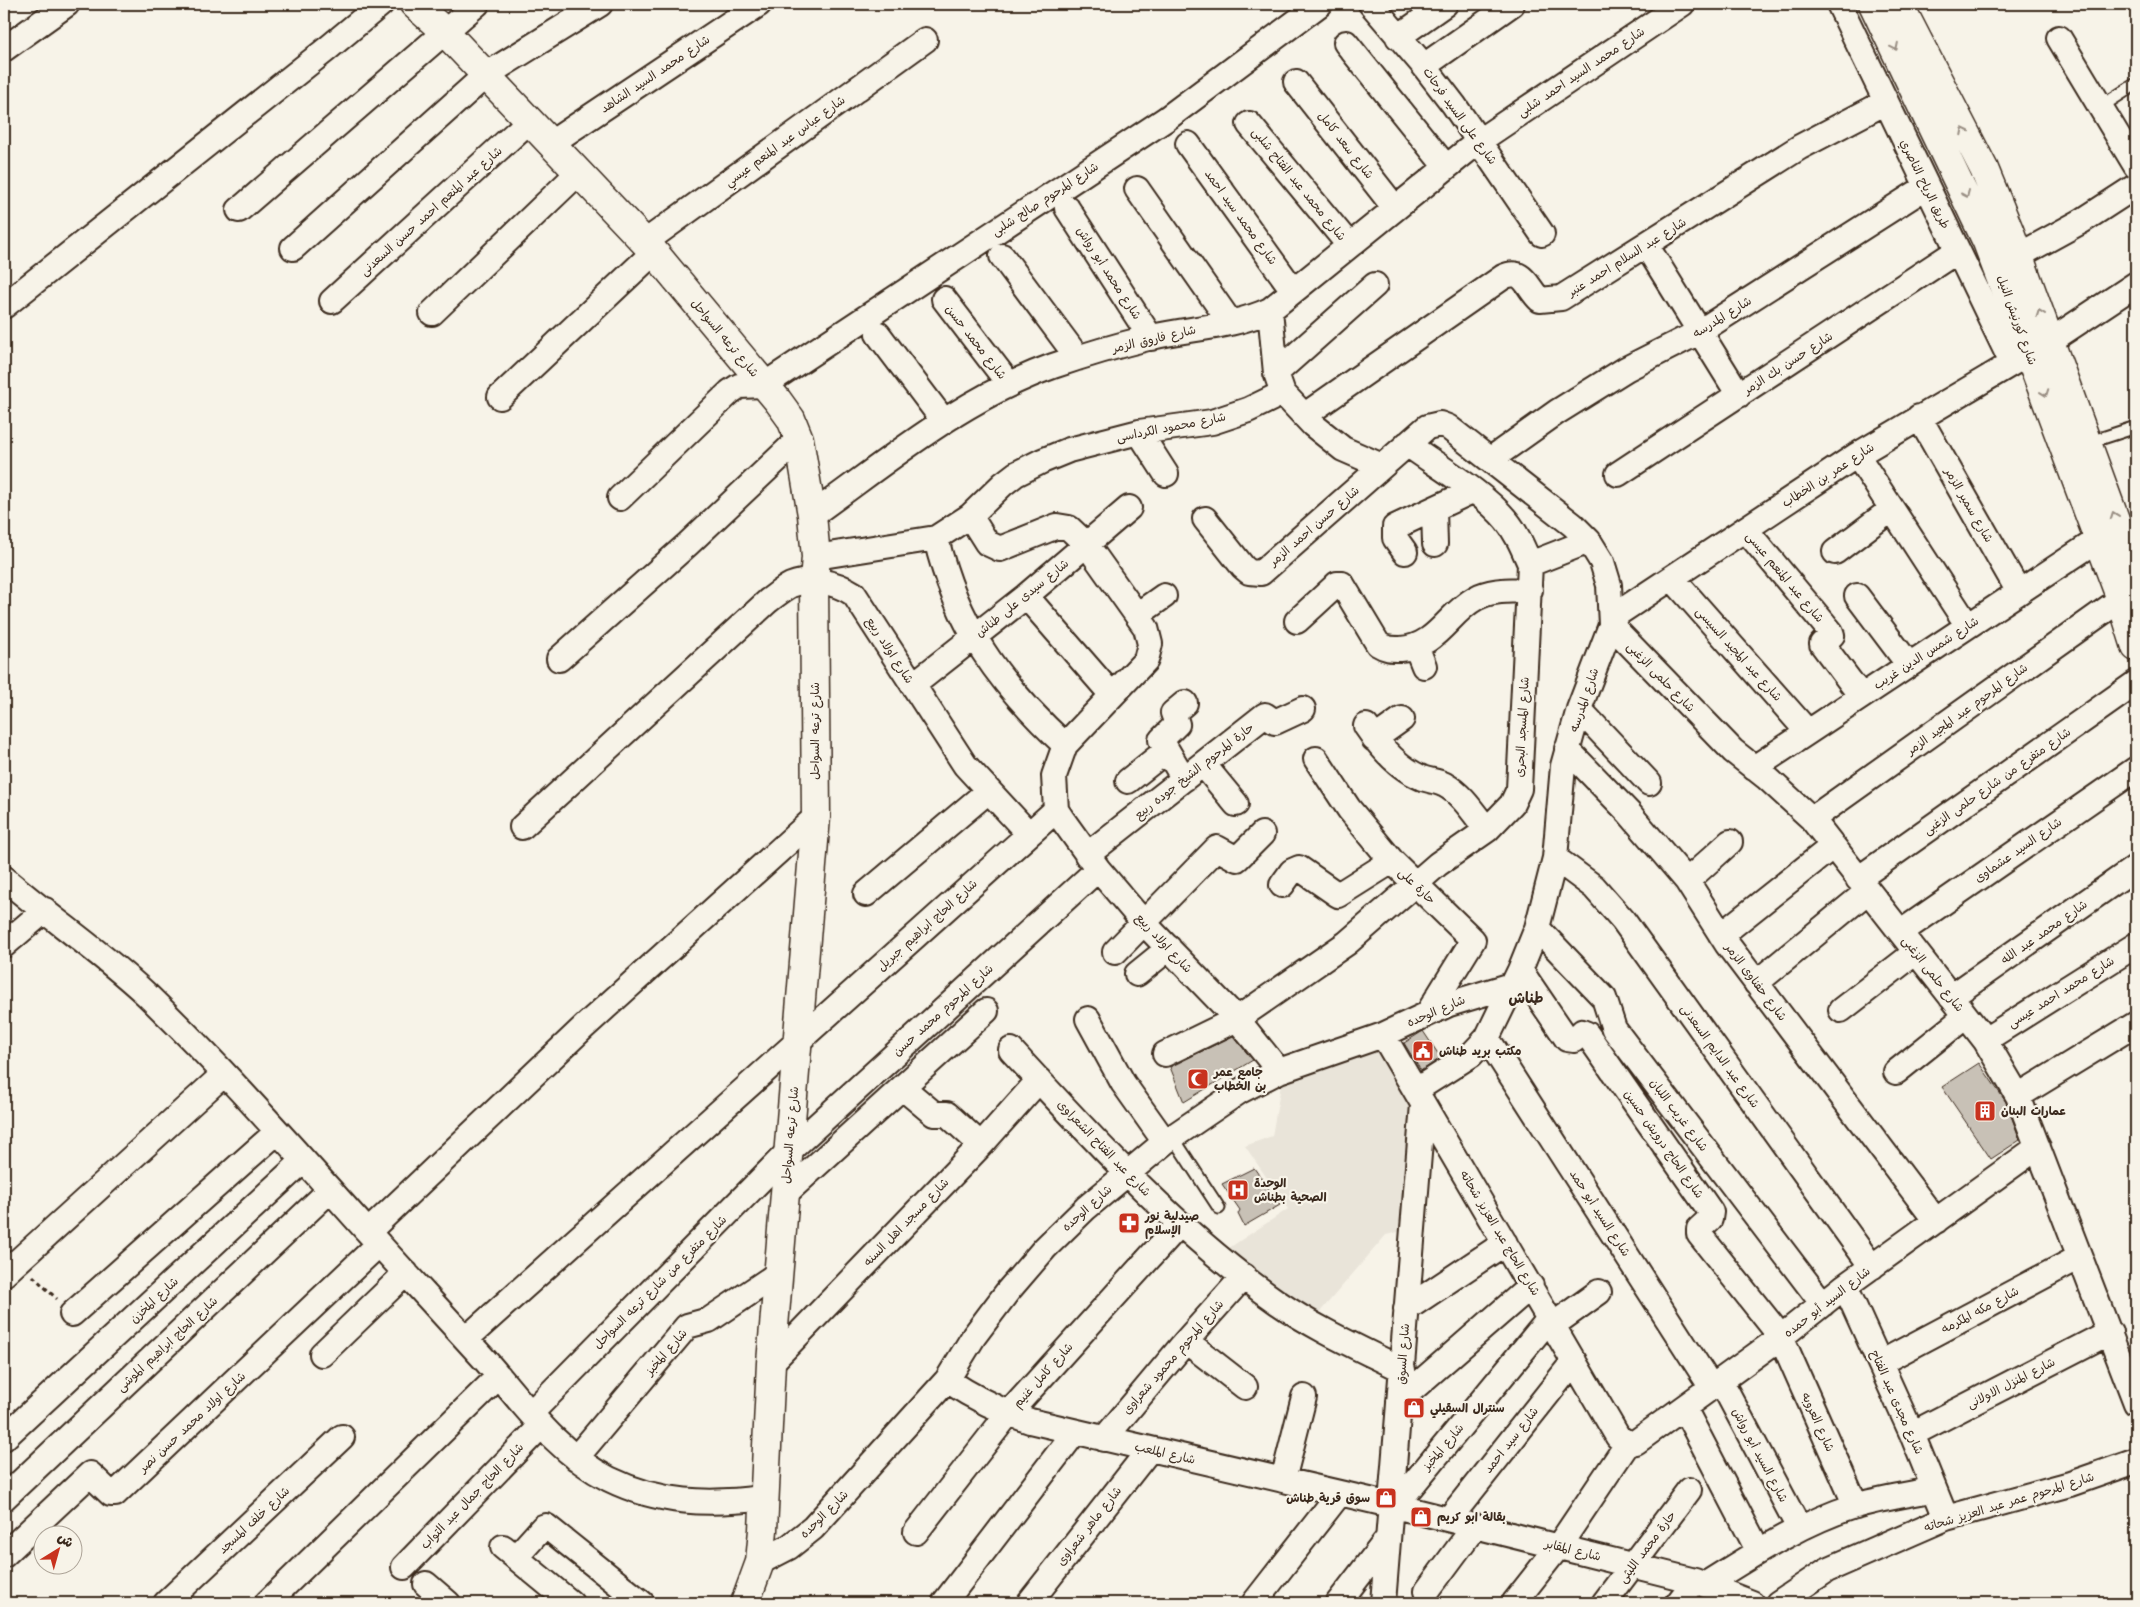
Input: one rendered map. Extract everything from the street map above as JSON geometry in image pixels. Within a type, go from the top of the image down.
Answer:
[{"type":"main road","name":"شارع ترعه السواحل","points":[[414,4],[444,31],[649,247],[778,401],[791,419],[799,439],[812,516],[815,569],[816,817],[771,1363],[760,1562],[745,1603]]},
{"type":"main road","name":"شارع كورنيش النيل","points":[[1873,4],[1967,197],[1998,267],[2099,539],[2129,588]]},
{"type":"main road","name":"شارع كورنيش النيل","points":[[1900,4],[1984,169],[2018,256],[2030,352],[2087,443],[2129,588],[2136,646]]},
{"type":"street","points":[[4,49],[67,4]]},
{"type":"street","points":[[4,306],[381,4]]},
{"type":"street","points":[[239,210],[477,4]]},
{"type":"street","points":[[292,248],[486,75],[600,4]]},
{"type":"street","name":"شارع محمد السيد الشاهد","points":[[551,143],[759,4]]},
{"type":"street","name":"شارع المرحوم صالح شلبى","points":[[764,385],[1166,119],[1320,4]]},
{"type":"street","name":"شارع على السيد فرحات","points":[[1371,4],[1424,66],[1479,141],[1542,234]]},
{"type":"street","points":[[1398,37],[1445,4]]},
{"type":"street","points":[[1424,66],[1512,4]]},
{"type":"street","name":"شارع محمد السيد احمد شلبى","points":[[1479,141],[1682,4]]},
{"type":"street","name":"طريق الرياح الناصري","points":[[1839,4],[1957,251],[2030,352]]},
{"type":"street","points":[[2059,38],[2136,166]]},
{"type":"street","name":"شارع عباس عبد المنعم عيسي","points":[[500,397],[649,247],[925,40]]},
{"type":"street","points":[[1346,43],[1446,167]]},
{"type":"street","name":"شارع سعد كامل","points":[[1296,82],[1395,208]]},
{"type":"street","name":"شارع عبد السلام احمد عنبر","points":[[1305,415],[1510,273],[1518,273],[1524,277],[1532,292],[1540,300],[1556,299],[1646,245],[1800,147],[1886,102]]},
{"type":"street","name":"شارع عبد المنعم احمد حسن السعدنى","points":[[332,301],[530,121]]},
{"type":"street","name":"شارع محمد عبد الفتاح شلبى","points":[[1249,124],[1349,245]]},
{"type":"street","name":"شارع فاروق الزمر","points":[[812,516],[943,420],[1009,384],[1078,358],[1151,338],[1257,316],[1270,310],[1479,141]]},
{"type":"street","name":"شارع محمد سيد احمد","points":[[1188,144],[1293,290]]},
{"type":"street","points":[[432,313],[579,172]]},
{"type":"street","points":[[2018,256],[2082,221],[2136,186]]},
{"type":"street","name":"شارع المدرسه","points":[[1491,459],[1557,412],[1626,369],[1699,332],[1926,187]]},
{"type":"street","points":[[1137,189],[1230,322]]},
{"type":"street","name":"شارع محمد أبو رواش","points":[[1067,208],[1151,338]]},
{"type":"street","points":[[1646,245],[1739,395]]},
{"type":"street","name":"شارع حسن بك الزمر","points":[[1618,474],[1957,251]]},
{"type":"street","points":[[1002,256],[1078,358]]},
{"type":"street","name":"شارع عمر بن الخطاب","points":[[1611,621],[1744,529],[1857,455],[2030,352],[2136,284]]},
{"type":"street","name":"شارع محمود الكرداسى","points":[[522,827],[768,601],[815,569],[936,538],[970,516],[1003,484],[1042,461],[1069,450],[1139,432],[1212,422],[1248,410],[1280,383],[1374,285]]},
{"type":"street","name":"شارع محمد حسن","points":[[944,299],[1009,384]]},
{"type":"street","points":[[1270,310],[1280,383],[1313,426],[1343,449],[1382,466]]},
{"type":"street","points":[[878,334],[943,420]]},
{"type":"street","points":[[620,498],[730,392],[739,386],[764,385]]},
{"type":"street","name":"شارع سمير الزمر","points":[[1919,418],[2019,592]]},
{"type":"street","name":"شارع المدرسه","points":[[1420,1097],[1471,1055],[1487,1038],[1516,978],[1537,928],[1555,858],[1563,766],[1578,709],[1611,621],[1609,585],[1602,562],[1589,541],[1491,459],[1448,427],[1440,424],[1428,426]]},
{"type":"street","name":"شارع حسن احمد الزمر","points":[[1205,519],[1243,567],[1249,572],[1261,572],[1428,426]]},
{"type":"street","points":[[1139,432],[1166,474]]},
{"type":"street","points":[[559,659],[688,544],[799,439]]},
{"type":"street","name":"شارع المسجد البحرى","points":[[1165,1054],[1237,1019],[1355,938],[1438,864],[1487,830],[1512,804],[1518,789],[1530,564],[1520,540],[1505,519],[1472,491],[1407,444]]},
{"type":"street","points":[[1857,455],[1968,626]]},
{"type":"street","points":[[1405,552],[1395,538],[1396,527],[1472,491]]},
{"type":"street","name":"شارع سيدى على طناش","points":[[913,685],[1026,596],[1129,508]]},
{"type":"street","points":[[1434,509],[1435,544]]},
{"type":"street","points":[[1835,552],[1892,509]]},
{"type":"street","points":[[970,516],[987,543],[1000,549],[1057,526],[1069,528],[1087,545],[1146,628],[1150,644],[1146,660],[1065,746],[1058,760],[1054,776],[1056,810]]},
{"type":"street","name":"شارع عبد المنعم عيسى","points":[[1744,529],[1832,632],[1831,636],[1822,644],[1861,696]]},
{"type":"street","points":[[936,538],[943,571],[974,638],[1006,684],[1030,713],[1065,746]]},
{"type":"street","name":"شارع شمس الدين غريب","points":[[1754,768],[1807,731],[2099,539]]},
{"type":"street","points":[[1530,564],[1589,541]]},
{"type":"street","name":"شارع اولاد ربيع","points":[[815,569],[854,594],[965,765],[987,792],[1028,833]]},
{"type":"street","name":"شارع عبد المجيد السيسى","points":[[1672,578],[1807,731]]},
{"type":"street","points":[[1297,621],[1337,584],[1342,584],[1378,644],[1385,649],[1420,656],[1460,609],[1478,597],[1497,591],[1530,590]]},
{"type":"street","name":"شارع المرحوم عبد المجيد الزمر","points":[[1812,820],[2129,588]]},
{"type":"street","points":[[1026,596],[1112,695]]},
{"type":"street","points":[[1137,615],[1164,596]]},
{"type":"street","points":[[1857,596],[1909,664]]},
{"type":"street","name":"شارع حلمى الزغبى","points":[[1611,621],[1733,751],[1812,820],[1985,1040],[2018,1096],[2136,1403]]},
{"type":"street","name":"شارع متفرع من شارع حلمى الزغبى","points":[[1756,983],[1863,885],[2136,683]]},
{"type":"street","points":[[1184,779],[1166,750],[1162,739],[1176,724],[1173,713],[1185,703]]},
{"type":"street","name":"حارة المرحوم الشيخ جوده ربيع","points":[[1092,862],[1184,779],[1266,715],[1275,722],[1303,709]]},
{"type":"street","points":[[1578,709],[1649,783]]},
{"type":"street","points":[[1402,719],[1370,733],[1384,751],[1408,770],[1421,778],[1444,784],[1454,792],[1487,830]]},
{"type":"street","points":[[1128,781],[1166,750]]},
{"type":"street","name":"شارع حفناوى الزمر","points":[[1567,750],[1629,813],[1687,881],[1721,935],[1756,983],[1936,1221]]},
{"type":"street","name":"حارة على","points":[[1316,759],[1348,809],[1392,861],[1473,940],[1428,1013]]},
{"type":"street","points":[[1203,764],[1236,804]]},
{"type":"street","name":"شارع السيد عشماوى","points":[[1901,932],[2136,769]]},
{"type":"street","points":[[866,894],[987,792]]},
{"type":"street","name":"شارع اولاد ربيع","points":[[1056,810],[1092,862],[1143,922],[1237,1019],[1279,1071]]},
{"type":"street","name":"شارع الحاج ابراهيم جبريل","points":[[466,1339],[1028,833],[1056,810]]},
{"type":"street","points":[[374,1238],[585,1026],[816,817]]},
{"type":"street","points":[[1115,952],[1217,848],[1237,859],[1262,834]]},
{"type":"street","points":[[1687,881],[1730,842]]},
{"type":"street","points":[[1721,935],[1833,846]]},
{"type":"street","name":"شارع عبد الدايم السعدنى","points":[[1555,858],[1594,887],[1623,920],[1872,1267]]},
{"type":"street","points":[[1282,885],[1295,868],[1299,868],[1309,886],[1338,895],[1392,861]]},
{"type":"street","name":"شارع المرحوم محمد حسن","points":[[788,1152],[1092,862]]},
{"type":"street","name":"شارع محمد عبد الله","points":[[1951,998],[2136,867]]},
{"type":"street","points":[[4,878],[144,993],[224,1074],[466,1339],[536,1419],[576,1458],[609,1479],[645,1493],[674,1500],[723,1503],[763,1498]]},
{"type":"street","points":[[4,945],[45,910]]},
{"type":"street","name":"شارع غريب اللبان","points":[[1537,928],[1604,998],[1614,1029],[1823,1304]]},
{"type":"street","name":"شارع محمد احمد عيسى","points":[[1985,1040],[2136,944]]},
{"type":"street","points":[[1137,974],[1169,948]]},
{"type":"street","points":[[1841,1010],[1916,952]]},
{"type":"street","name":"شارع الوحده","points":[[760,1562],[789,1547],[813,1528],[948,1380],[974,1336],[1008,1291],[1045,1248],[1127,1173],[1168,1139],[1240,1092],[1279,1071],[1382,1035],[1428,1013],[1481,994],[1516,978]]},
{"type":"street","name":"شارع الحاج درويش حسين","points":[[1516,978],[1567,1039],[1574,1040],[1582,1032],[1587,1034],[1711,1212],[1710,1219],[1700,1229],[1699,1234],[1781,1337]]},
{"type":"street","points":[[785,1194],[986,1011]]},
{"type":"street","points":[[1896,1072],[1966,1016]]},
{"type":"street","points":[[1088,1019],[1123,1083],[1168,1139]]},
{"type":"street","points":[[2018,1096],[2136,1024]]},
{"type":"street","name":"شارع الحاج عبد العزيز شحاته","points":[[1382,1035],[1574,1361],[1622,1437]]},
{"type":"street","name":"شارع السيد أبو حمد","points":[[1487,1038],[1716,1385]]},
{"type":"street","name":"شارع عبد الفتاح الشعراوى","points":[[1011,1050],[1127,1173],[1179,1225],[1277,1302],[1316,1326],[1403,1370]]},
{"type":"street","points":[[4,1274],[224,1074]]},
{"type":"street","name":"شارع مسجد اهل السنه","points":[[771,1363],[981,1145],[1039,1080]]},
{"type":"street","points":[[903,1088],[934,1114],[948,1114],[981,1145]]},
{"type":"street","name":"شارع السوق","points":[[1383,1603],[1388,1538],[1393,1505],[1403,1370],[1420,1097]]},
{"type":"street","points":[[72,1314],[277,1132]]},
{"type":"street","name":"شارع السيد أبو حمده","points":[[1622,1437],[1636,1442],[1781,1337],[1845,1286],[2038,1147]]},
{"type":"street","name":"شارع متفرع من شارع ترعه السواحل","points":[[536,1419],[788,1152]]},
{"type":"street","name":"شارع المخزن","points":[[4,1438],[304,1161]]},
{"type":"street","name":"شارع الحاج ابراهيم الموشى","points":[[4,1498],[330,1190]]},
{"type":"street","name":"شارع كامل غنيم","points":[[916,1532],[1008,1414],[1179,1225]]},
{"type":"street","name":"شارع اولاد محمد حسن نصر","points":[[4,1555],[90,1474],[111,1494],[115,1494],[374,1238]]},
{"type":"street","points":[[1406,1309],[1505,1243]]},
{"type":"street","name":"شارع مكه المكرمه","points":[[1880,1363],[2080,1257]]},
{"type":"street","points":[[322,1354],[406,1273]]},
{"type":"street","name":"شارع المخبز","points":[[576,1458],[687,1326],[709,1320],[778,1273]]},
{"type":"street","name":"شارع المرحوم محمود شعراوى","points":[[1104,1439],[1186,1341],[1244,1276]]},
{"type":"street","points":[[1400,1401],[1531,1286]]},
{"type":"street","name":"شارع مجدى عبد الفتاح","points":[[1845,1286],[1912,1434],[1946,1518]]},
{"type":"street","name":"شارع المخبز","points":[[1393,1505],[1551,1322],[1599,1292]]},
{"type":"street","name":"شارع المنزل الاولانى","points":[[1912,1434],[2110,1332]]},
{"type":"street","name":"شارع العروبه","points":[[1781,1337],[1856,1506]]},
{"type":"street","points":[[1186,1341],[1244,1386]]},
{"type":"street","name":"شارع سيد احمد","points":[[1449,1519],[1574,1361]]},
{"type":"street","points":[[266,1603],[499,1376]]},
{"type":"street","name":"شارع الملعب","points":[[948,1380],[976,1400],[1008,1414],[1150,1450],[1393,1505]]},
{"type":"street","name":"شارع السيد أبو رواش","points":[[1716,1385],[1799,1528]]},
{"type":"street","points":[[1283,1480],[1304,1397]]},
{"type":"street","points":[[1684,1408],[1758,1550]]},
{"type":"street","name":"شارع الحاج جمال عبد التواب","points":[[404,1567],[536,1419]]},
{"type":"street","points":[[944,1603],[1075,1432]]},
{"type":"street","name":"شارع خلف المسجد","points":[[166,1603],[342,1437]]},
{"type":"street","points":[[1514,1603],[1558,1546],[1622,1437]]},
{"type":"street","name":"شارع ماهر شعراوى","points":[[1029,1603],[1150,1450]]},
{"type":"street","name":"شارع المرحوم عمر عبد العزيز شحاته","points":[[1778,1603],[1827,1570],[1946,1518],[2070,1484],[2136,1461]]},
{"type":"street","points":[[1678,1603],[1700,1582],[1799,1528],[1856,1506],[1934,1489]]},
{"type":"street","name":"حارة محمد الليثى","points":[[1604,1603],[1689,1490]]},
{"type":"street","points":[[1254,1603],[1340,1493]]},
{"type":"street","name":"شارع المقابر","points":[[1393,1505],[1700,1582],[1750,1603]]},
{"type":"street","points":[[571,1603],[510,1552],[543,1527],[546,1526],[642,1603]]},
{"type":"street","points":[[1427,1591],[1475,1526]]},
{"type":"street","points":[[1338,1603],[1388,1538]]},
{"type":"street","points":[[426,1584],[448,1603]]},
{"type":"lane","points":[[2100,107],[2136,84]]},
{"type":"lane","points":[[2087,443],[2136,427]]},
{"type":"lane","points":[[1168,1139],[1219,1208]]},
{"type":"path","points":[[2118,1603],[2136,1593]]},
{"type":"shaded area","points":[[1379,1045],[1417,1102],[1406,1230],[1386,1235],[1313,1320],[1223,1252],[1288,1209],[1245,1146],[1272,1136],[1283,1074]]},
{"type":"building","name":"مكتب بريد طناش","points":[[1423,1031],[1441,1058],[1421,1071],[1404,1043]]},
{"type":"building","name":"جامع عمر بن الخطاب","points":[[1233,1036],[1253,1060],[1184,1102],[1170,1067]]},
{"type":"building","name":"عمارات البنان","points":[[1979,1063],[2006,1102],[2020,1140],[1991,1159],[1942,1087]]},
{"type":"building","points":[[1254,1168],[1280,1205],[1244,1226],[1238,1214],[1240,1210],[1222,1184]]},
{"type":"place","name":"مكتب بريد طناش","points":[[1423,1051]]},
{"type":"place","name":"جامع عمر بن الخطاب","points":[[1198,1079]]},
{"type":"place","name":"عمارات البنان","points":[[1985,1111]]},
{"type":"place","name":"الوحدة الصحية بطناش","points":[[1238,1190]]},
{"type":"place","name":"صيدلية نور الإسلام","points":[[1129,1223]]},
{"type":"place","name":"سنترال السقيلي","points":[[1414,1408]]},
{"type":"place","name":"سوق قرية طناش","points":[[1386,1498]]},
{"type":"place","name":"بقالة ابو كريم","points":[[1421,1517]]},
{"type":"district","name":"طناش","points":[[1526,998]]}]
